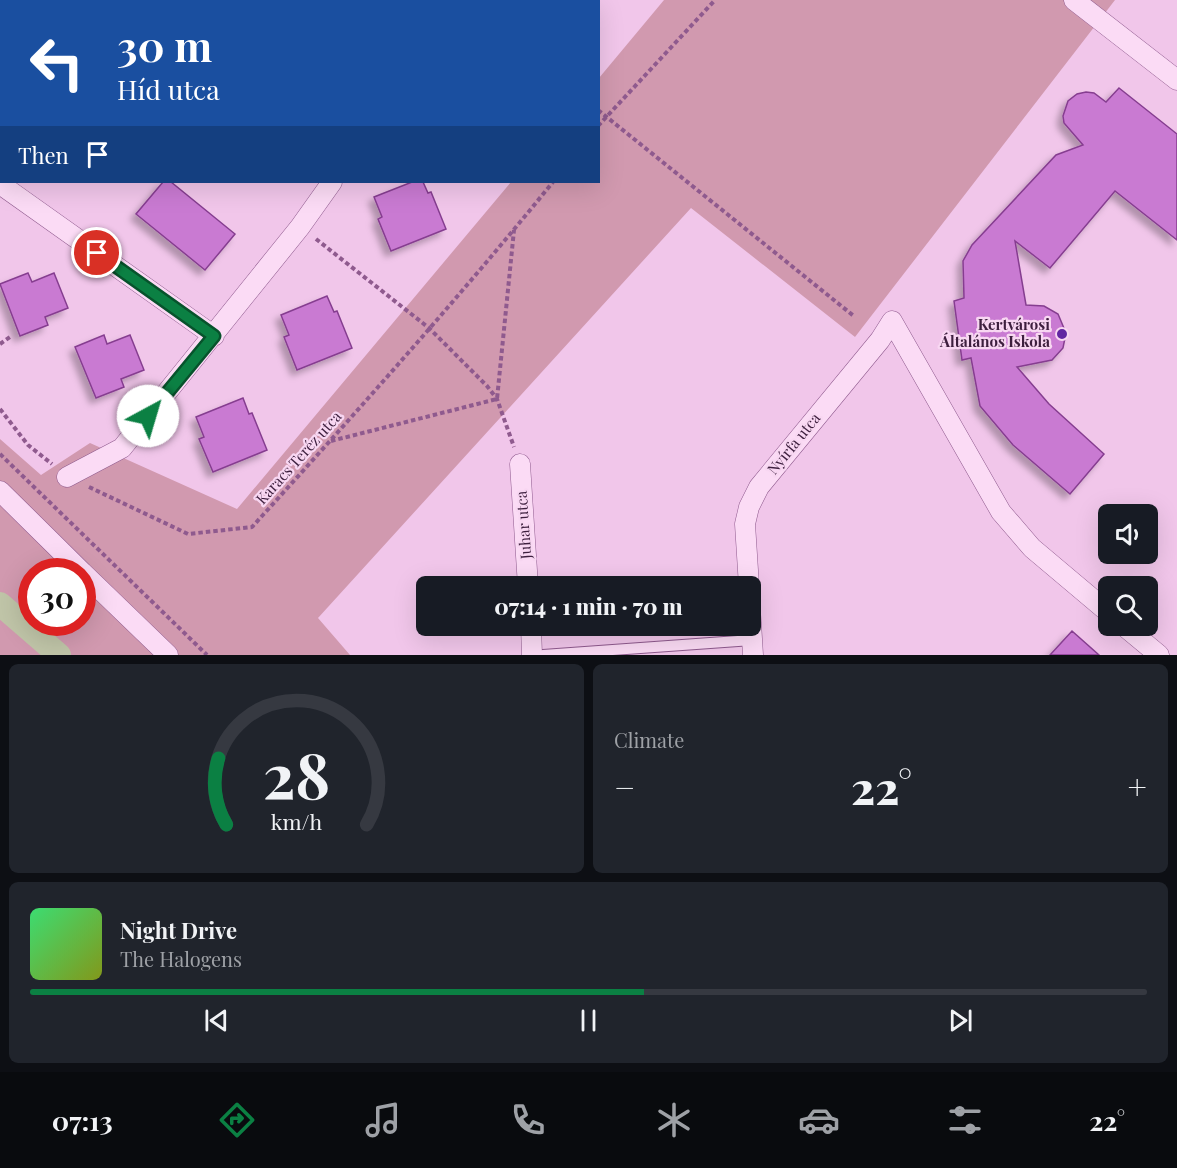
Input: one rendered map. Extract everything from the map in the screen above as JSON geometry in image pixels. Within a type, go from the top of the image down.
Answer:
[{"type":"street","points":[[1077,1],[1177,80]]},
{"type":"street","points":[[67,477],[122,448],[214,336],[300,227],[331,183]]},
{"type":"street","points":[[0,184],[214,336]]},
{"type":"street","name":"Nyírfa utca","points":[[748,576],[744,524],[759,487],[880,340],[892,321],[1001,512],[1032,548],[1098,604]]},
{"type":"street","name":"Juhar utca","points":[[520,464],[527,576]]},
{"type":"street","points":[[0,491],[68,558]]},
{"type":"street","points":[[96,586],[168,655]]},
{"type":"street","points":[[531,636],[532,655]]},
{"type":"street","points":[[1136,636],[1159,655]]},
{"type":"lane","points":[[543,655],[753,647]]},
{"type":"path","points":[[600,124],[716,0]]},
{"type":"path","points":[[600,112],[855,317]]},
{"type":"path","name":"Karacs Teréz utca","points":[[0,409],[28,445],[67,477],[188,534],[252,527],[429,328],[552,183]]},
{"type":"path","points":[[300,227],[429,328],[486,386],[496,399],[520,464]]},
{"type":"path","points":[[496,399],[514,230]]},
{"type":"path","points":[[0,344],[10,337]]},
{"type":"path","points":[[330,441],[496,399]]},
{"type":"path","points":[[0,454],[207,655]]},
{"type":"shaded area","points":[[664,0],[1115,0],[855,337],[691,208],[318,618],[350,655],[0,655],[0,439],[41,475],[90,443],[237,509],[510,183],[600,183],[600,77]]},
{"type":"building","points":[[1119,88],[1177,134],[1177,240],[1115,191],[1050,268],[1015,241],[1026,305],[1044,306],[1058,314],[1066,333],[1063,348],[1052,360],[1017,367],[1049,404],[1104,454],[1070,494],[1013,445],[980,406],[971,358],[962,360],[954,301],[964,298],[963,261],[972,245],[1056,155],[1083,145],[1064,123],[1063,116],[1068,101],[1077,94],[1086,92],[1094,93],[1106,102]]},
{"type":"building","points":[[162,183],[172,183],[235,234],[205,270],[136,214]]},
{"type":"building","points":[[409,183],[423,183],[428,193],[431,192],[446,229],[391,251],[378,219],[382,217],[374,197]]},
{"type":"building","points":[[28,273],[32,282],[54,273],[68,308],[45,317],[48,325],[20,336],[0,284]]},
{"type":"building","points":[[327,296],[334,312],[337,311],[352,348],[297,370],[284,337],[289,335],[281,315]]},
{"type":"building","points":[[104,335],[107,344],[130,335],[144,370],[121,379],[124,387],[96,398],[75,347]]},
{"type":"building","points":[[243,398],[249,414],[252,413],[267,450],[213,472],[199,439],[204,437],[196,417]]},
{"type":"building","points":[[1072,631],[1099,655],[1050,655]]},
{"type":"waterway","points":[[0,604],[59,655]]},
{"type":"place","name":"Kertvárosi Általános Iskola","points":[[1062,334]]},
{"type":"route","points":[[97,253],[214,336],[148,416]]}]
